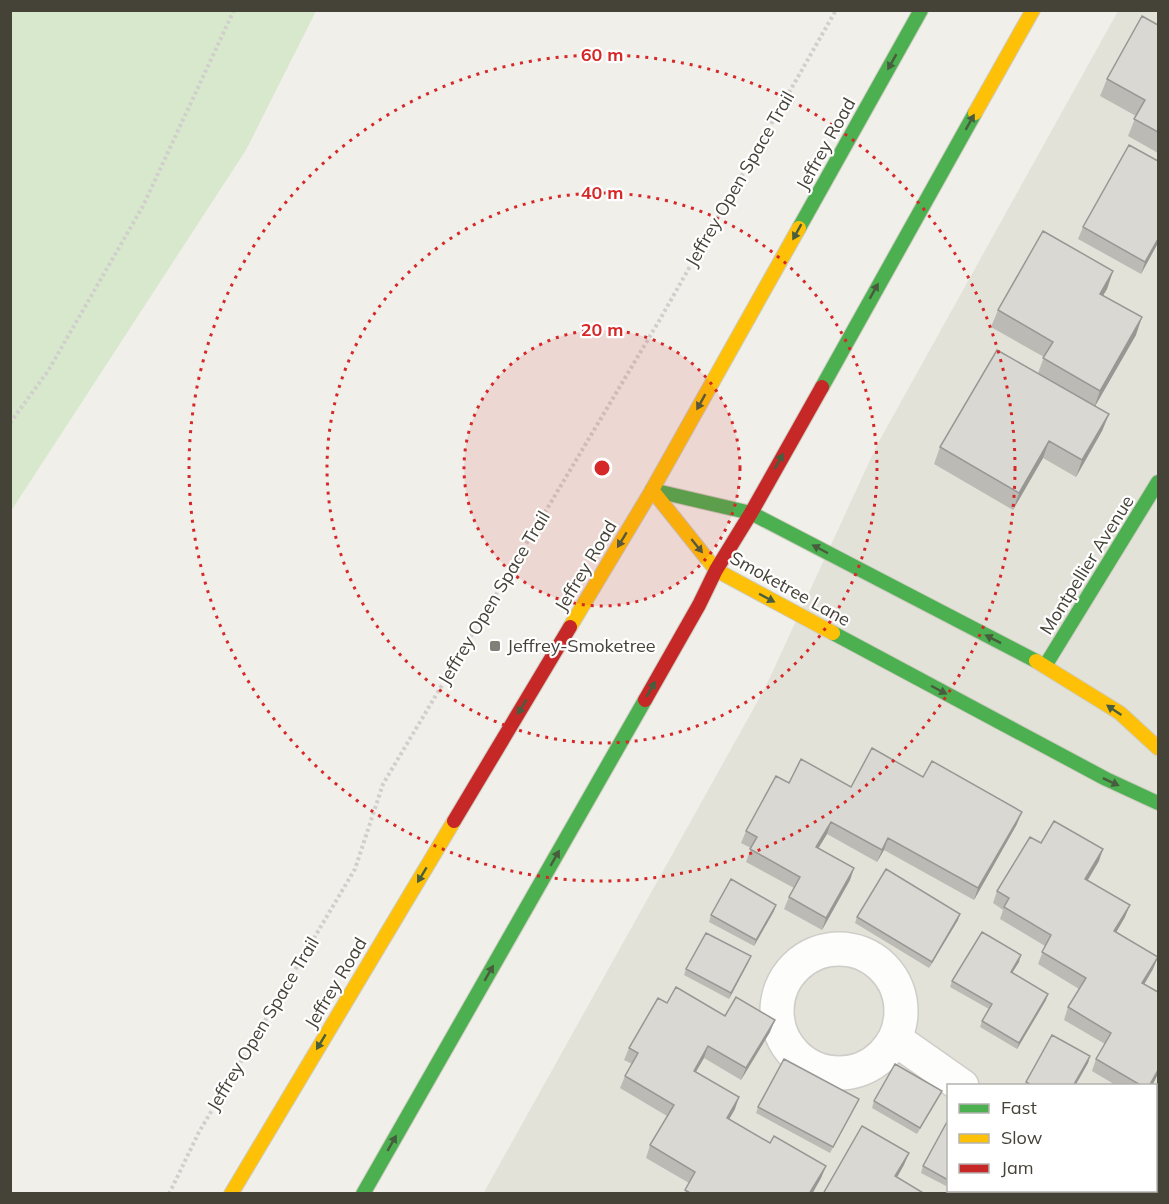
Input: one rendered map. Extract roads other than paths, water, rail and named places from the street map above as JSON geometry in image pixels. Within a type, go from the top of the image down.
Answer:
[{"type":"main road","name":"Jeffrey Road","points":[[231,1194],[652,490],[921,10]]},
{"type":"main road","points":[[363,1194],[699,605],[716,570],[751,513],[1033,10]]},
{"type":"main road","name":"Montpellier Avenue","points":[[1045,666],[1158,483]]},
{"type":"main road","points":[[652,490],[751,513],[1045,666],[1120,714],[1158,748]]},
{"type":"main road","name":"Smoketree Lane","points":[[652,490],[716,570],[1106,779],[1158,803]]},
{"type":"street","points":[[895,1039],[959,1084]]},
{"type":"place","name":"Jeffrey-Smoketree","points":[[495,646]]}]
